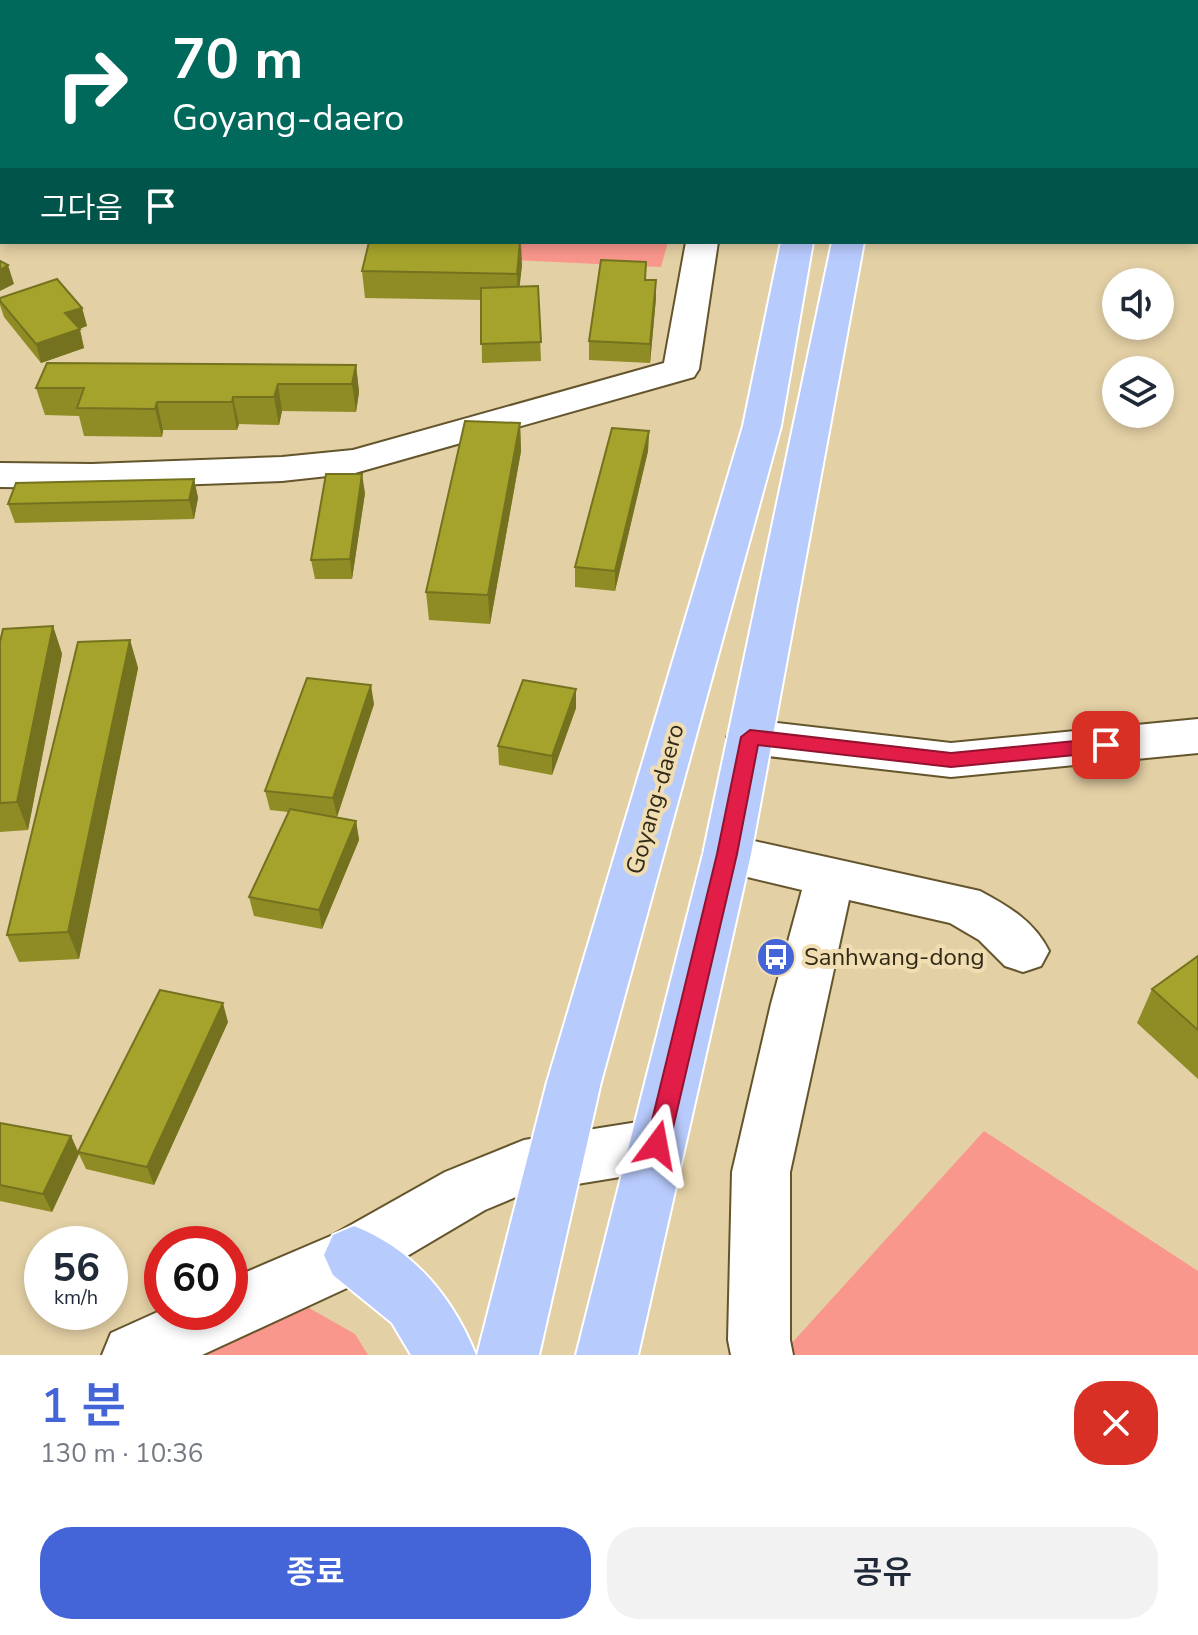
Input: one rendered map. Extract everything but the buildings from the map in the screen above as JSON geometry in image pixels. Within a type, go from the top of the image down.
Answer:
[{"type":"main road","name":"Goyang-daero","points":[[508,1355],[574,1082],[762,426],[797,244]]},
{"type":"main road","points":[[607,1355],[727,854],[848,244]]},
{"type":"main road","points":[[354,1255],[414,1302],[445,1355]]},
{"type":"street","points":[[0,475],[92,476],[282,469],[355,461],[681,369],[702,244]]},
{"type":"street","points":[[750,737],[951,760],[1198,736]]},
{"type":"street","points":[[727,854],[962,905],[997,925],[1023,951]]},
{"type":"street","points":[[762,1355],[761,1172],[797,1004],[830,876]]},
{"type":"street","points":[[248,1302],[354,1255],[465,1191],[524,1166],[657,1145]]},
{"type":"street","points":[[133,1355],[187,1330]]},
{"type":"shaded area","points":[[386,244],[667,244],[661,267],[383,254]]},
{"type":"shaded area","points":[[984,1131],[1198,1271],[1198,1355],[781,1355]]},
{"type":"shaded area","points":[[302,1304],[355,1334],[368,1355],[156,1355],[228,1330],[248,1330],[248,1323]]},
{"type":"place","name":"Sanhwang-dong","points":[[776,957]]},
{"type":"route","points":[[657,1145],[727,854],[750,737],[951,760],[1106,745]]}]
